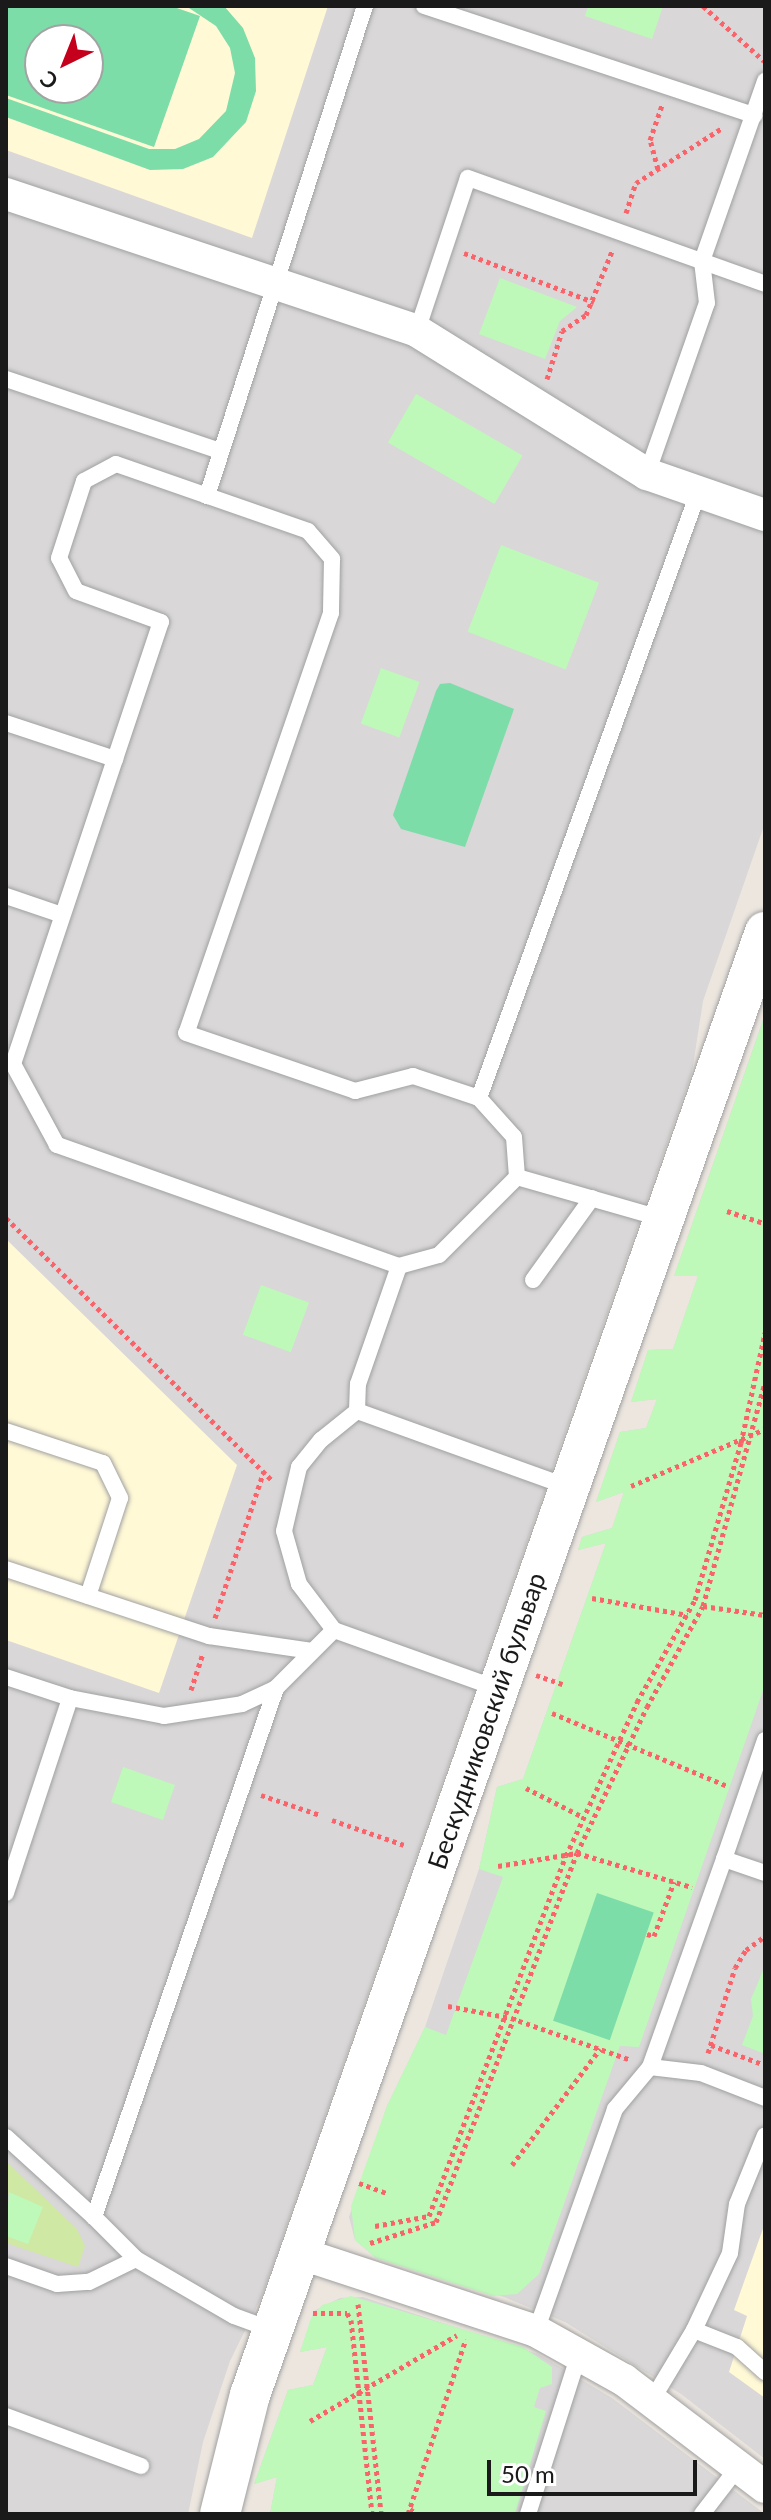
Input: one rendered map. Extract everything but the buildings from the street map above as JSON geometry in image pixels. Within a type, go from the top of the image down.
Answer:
[{"type":"street","points":[[6,194],[417,331],[647,474],[765,515]]},
{"type":"street","name":"Бескудниковский бульвар","points":[[220,2514],[228,2473],[274,2330],[765,932]]},
{"type":"street","points":[[302,2254],[536,2331],[652,2400],[765,2487]]},
{"type":"lane","points":[[207,496],[365,6]]},
{"type":"lane","points":[[424,6],[754,115]]},
{"type":"lane","points":[[647,474],[707,303],[702,261],[765,81]]},
{"type":"lane","points":[[417,331],[468,178],[765,284]]},
{"type":"lane","points":[[6,379],[220,451]]},
{"type":"lane","points":[[116,464],[207,496],[308,531],[332,559],[331,613],[186,1033],[355,1091],[413,1076],[479,1098],[514,1137],[517,1177],[439,1255],[399,1266],[57,1145],[13,1064],[161,622],[76,591],[59,558],[84,481],[116,464]]},
{"type":"lane","points":[[479,1098],[698,493]]},
{"type":"lane","points":[[6,723],[115,759]]},
{"type":"lane","points":[[6,896],[62,915]]},
{"type":"lane","points":[[517,1177],[663,1219]]},
{"type":"lane","points":[[533,1280],[592,1198]]},
{"type":"lane","points":[[399,1266],[358,1384],[357,1411],[321,1440],[299,1467],[284,1531],[299,1584],[334,1630],[499,1689]]},
{"type":"lane","points":[[357,1411],[568,1487]]},
{"type":"lane","points":[[6,1431],[103,1463],[120,1498],[88,1596]]},
{"type":"lane","points":[[6,1569],[209,1636],[312,1651]]},
{"type":"lane","points":[[6,1677],[70,1698],[164,1716],[242,1704],[276,1688],[334,1630]]},
{"type":"lane","points":[[94,2217],[276,1688]]},
{"type":"lane","points":[[6,1893],[70,1698]]},
{"type":"lane","points":[[536,2331],[615,2109],[650,2067],[765,1740]]},
{"type":"lane","points":[[724,1859],[765,1873]]},
{"type":"lane","points":[[650,2067],[701,2073],[765,2098]]},
{"type":"lane","points":[[652,2400],[694,2330],[730,2253],[737,2204],[765,2135]]},
{"type":"lane","points":[[6,2137],[136,2259],[234,2316],[274,2330]]},
{"type":"lane","points":[[6,2266],[57,2284],[78,2283],[136,2259]]},
{"type":"lane","points":[[694,2330],[737,2347],[765,2372]]},
{"type":"lane","points":[[528,2514],[579,2354]]},
{"type":"lane","points":[[6,2416],[141,2466]]},
{"type":"lane","points":[[702,2514],[739,2466]]},
{"type":"path","points":[[703,6],[765,62]]},
{"type":"path","points":[[658,169],[650,140],[668,87]]},
{"type":"path","points":[[445,246],[594,302]]},
{"type":"path","points":[[727,1211],[765,1223]]},
{"type":"path","points":[[6,1218],[292,1499]]},
{"type":"path","points":[[375,2226],[429,2216],[501,2016],[566,1856],[619,1740],[687,1615],[741,1443],[765,1333]]},
{"type":"path","points":[[370,2243],[436,2222],[511,2018],[577,1853],[627,1747],[703,1606],[753,1436],[765,1383]]},
{"type":"path","points":[[631,1486],[741,1443],[765,1429]]},
{"type":"path","points":[[183,1713],[264,1471]]},
{"type":"path","points":[[592,1598],[687,1615]]},
{"type":"path","points":[[703,1606],[765,1615]]},
{"type":"path","points":[[552,1713],[619,1740],[627,1747],[746,1794]]},
{"type":"path","points":[[241,1788],[320,1815]]},
{"type":"path","points":[[526,1788],[583,1817]]},
{"type":"path","points":[[332,1820],[404,1845]]},
{"type":"path","points":[[498,1866],[577,1853],[712,1893]]},
{"type":"path","points":[[647,1934],[654,1936],[674,1882]]},
{"type":"path","points":[[765,1936],[746,1950],[735,1968],[711,2045],[765,2065]]},
{"type":"path","points":[[448,2006],[511,2018],[650,2067]]},
{"type":"path","points":[[512,2165],[600,2049]]},
{"type":"path","points":[[359,2183],[387,2193]]},
{"type":"path","points":[[358,2303],[381,2514]]},
{"type":"path","points":[[313,2313],[347,2313],[360,2393],[372,2514]]},
{"type":"path","points":[[310,2421],[465,2333],[409,2511],[417,2514]]},
{"type":"shaded area","points":[[6,6],[765,6],[765,823],[703,1001],[692,1072],[261,2298],[230,2361],[203,2442],[188,2514],[6,2514]]},
{"type":"shaded area","points":[[6,6],[328,6],[252,238],[6,150]]},
{"type":"shaded area","points":[[765,1014],[765,2459],[681,2394],[565,2322],[504,2297],[376,2258],[355,2240],[349,2217],[387,2106],[425,2027],[479,1869],[497,1787],[523,1779],[606,1543],[578,1550],[582,1537],[612,1528],[624,1492],[596,1502],[620,1432],[646,1428],[657,1399],[631,1402],[648,1350],[673,1349],[698,1276],[674,1276]]},
{"type":"shaded area","points":[[6,1239],[237,1465],[159,1693],[6,1640]]},
{"type":"shaded area","points":[[765,2223],[765,2398],[729,2372],[747,2316],[734,2310]]},
{"type":"shaded area","points":[[363,2297],[538,2354],[612,2398],[765,2514],[270,2514],[277,2477],[254,2484],[288,2390],[313,2385],[327,2347],[300,2352],[314,2311],[340,2298]]},
{"type":"green space","points":[[6,6],[171,6],[200,16],[154,147],[32,104],[104,104],[104,24],[24,24],[24,101],[6,95]]},
{"type":"green space","points":[[186,6],[224,6],[243,28],[255,58],[256,91],[246,122],[213,157],[183,169],[150,170],[6,117],[6,98],[149,149],[175,149],[199,139],[226,111],[235,73],[230,48],[216,26]]},
{"type":"green space","points":[[588,6],[663,6],[652,39],[585,16]]},
{"type":"green space","points":[[500,278],[577,307],[560,321],[545,359],[479,334]]},
{"type":"green space","points":[[416,394],[523,456],[495,504],[388,442]]},
{"type":"green space","points":[[501,545],[599,583],[566,669],[468,632]]},
{"type":"green space","points":[[381,668],[420,682],[399,737],[361,723]]},
{"type":"green space","points":[[450,683],[514,709],[465,847],[401,829],[393,815],[436,691],[440,684]]},
{"type":"green space","points":[[765,1015],[765,1685],[639,2047],[620,2046],[539,2274],[517,2294],[493,2296],[376,2258],[355,2240],[351,2206],[387,2106],[425,2027],[446,2035],[503,1877],[479,1869],[497,1787],[523,1779],[606,1543],[578,1550],[582,1537],[612,1528],[624,1492],[596,1502],[620,1432],[646,1428],[657,1399],[631,1402],[648,1350],[673,1349],[698,1276],[674,1276]]},
{"type":"green space","points":[[261,1285],[309,1302],[291,1352],[243,1335]]},
{"type":"green space","points":[[123,1767],[175,1785],[163,1820],[111,1802]]},
{"type":"green space","points":[[597,1893],[654,1913],[610,2040],[553,2021]]},
{"type":"green space","points":[[765,1966],[765,2054],[742,2045],[753,2016],[751,1999]]},
{"type":"green space","points":[[6,2161],[77,2229],[85,2246],[78,2267],[6,2243],[6,2236],[28,2244],[9,2193],[6,2200]]},
{"type":"green space","points":[[9,2192],[43,2207],[28,2244],[6,2236]]},
{"type":"green space","points":[[351,2296],[523,2347],[552,2367],[552,2384],[540,2388],[534,2407],[546,2411],[515,2514],[270,2514],[277,2477],[254,2484],[288,2390],[313,2385],[327,2347],[300,2352],[311,2318],[322,2305]]}]
